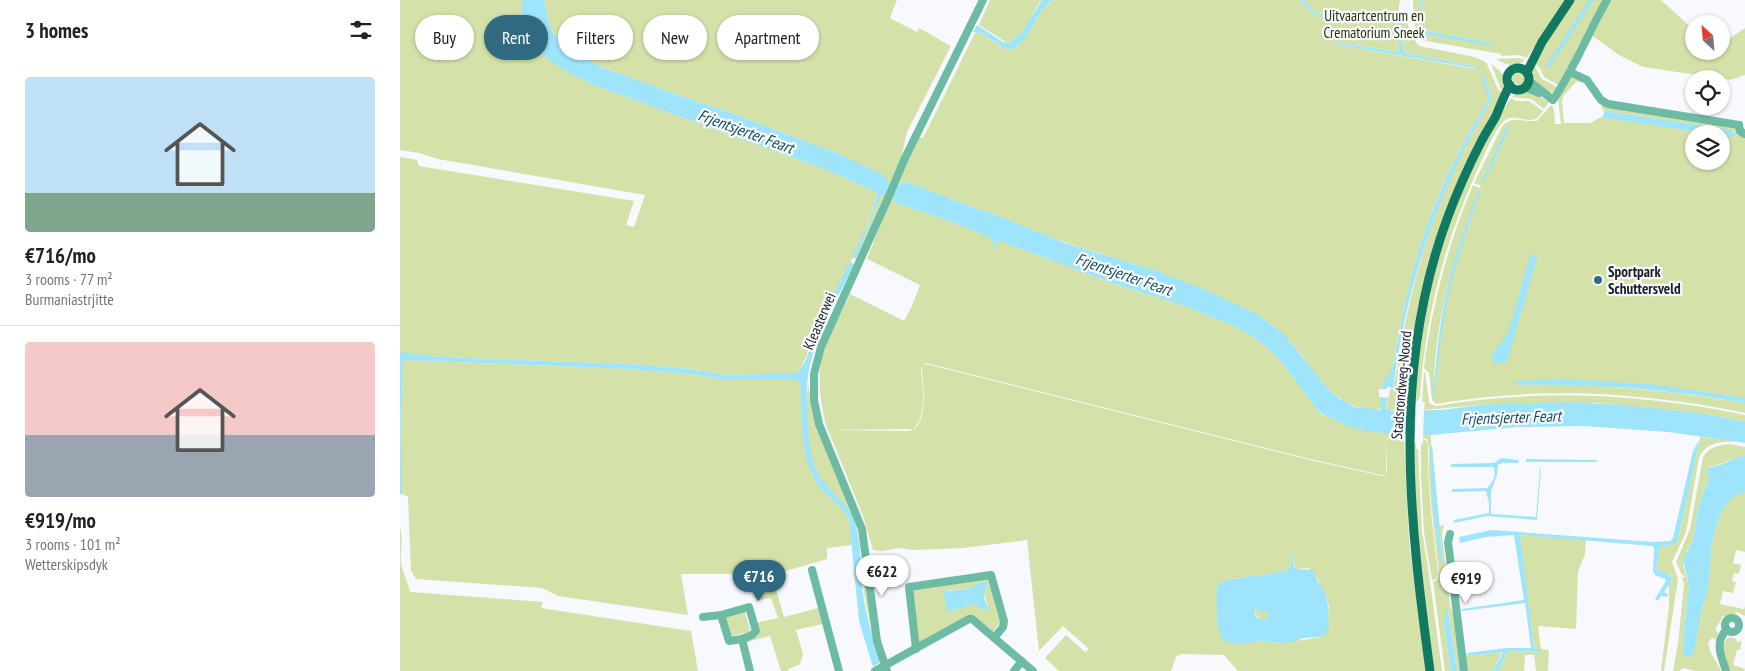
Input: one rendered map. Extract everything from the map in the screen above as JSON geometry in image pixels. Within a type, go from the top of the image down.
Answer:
[{"type":"main road","name":"Stadsrondweg-Noord","points":[[1430,671],[1415,554],[1409,442],[1410,402],[1417,336],[1424,301],[1437,249],[1447,219],[1468,169],[1498,108],[1521,80],[1542,42],[1570,0]]},
{"type":"street","name":"Kleasterwei","points":[[886,668],[877,641],[862,529],[819,424],[813,385],[821,347],[911,144],[983,0]]},
{"type":"street","points":[[1521,80],[1553,100],[1570,72],[1590,29],[1607,0]]},
{"type":"street","points":[[1570,72],[1587,80],[1601,100],[1608,104],[1742,122],[1740,131],[1745,134]]},
{"type":"street","points":[[1450,534],[1448,542],[1464,671]]},
{"type":"street","points":[[812,570],[839,671]]},
{"type":"street","points":[[916,649],[909,587],[991,571],[1004,621],[1003,627],[994,638]]},
{"type":"street","points":[[703,617],[721,615],[749,607],[756,631],[742,639],[729,641],[721,615]]},
{"type":"street","points":[[875,671],[886,668],[969,619],[976,621],[1033,671]]},
{"type":"street","points":[[1726,671],[1720,651],[1720,642],[1721,636],[1727,629]]},
{"type":"street","points":[[742,639],[750,671]]},
{"type":"street","points":[[1014,671],[1022,661]]},
{"type":"green space","points":[[400,0],[522,0],[522,15],[484,15],[484,60],[548,60],[548,58],[565,70],[599,87],[832,172],[876,192],[877,196],[865,233],[797,373],[727,375],[690,369],[630,364],[442,357],[400,353],[400,157],[417,160],[419,166],[634,201],[626,225],[634,227],[645,195],[438,159],[400,150]]},
{"type":"green space","points":[[544,0],[897,0],[890,18],[917,32],[919,28],[951,46],[907,132],[901,159],[890,185],[839,154],[726,111],[601,67],[588,60],[633,60],[633,15],[558,15],[558,39],[552,31]]},
{"type":"green space","points":[[990,0],[1042,0],[1019,37],[1007,43],[979,25]]},
{"type":"green space","name":"Uitvaartcentrum en Crematorium Sneek","points":[[1054,0],[1300,0],[1310,11],[1321,16],[1339,45],[1476,69],[1474,66],[1404,53],[1400,23],[1400,52],[1340,43],[1324,15],[1313,10],[1304,0],[1401,0],[1399,12],[1407,18],[1410,34],[1419,46],[1475,57],[1486,62],[1498,89],[1503,94],[1448,207],[1407,398],[1405,400],[1405,411],[1387,410],[1387,398],[1389,397],[1390,389],[1393,389],[1412,293],[1421,259],[1444,194],[1474,130],[1492,99],[1485,77],[1489,98],[1446,177],[1429,219],[1409,287],[1392,369],[1382,389],[1379,389],[1381,408],[1371,410],[1351,404],[1337,396],[1325,385],[1283,334],[1270,324],[1222,298],[1171,277],[1046,236],[905,181],[896,187],[917,136],[923,138],[975,33],[983,34],[1000,46],[1017,47],[1042,10]]},
{"type":"green space","points":[[1413,0],[1420,0],[1423,30],[1426,34],[1491,43],[1427,31],[1424,26],[1422,0],[1566,0],[1527,58],[1519,55],[1501,56],[1501,54],[1426,41],[1421,38],[1416,28]]},
{"type":"green space","points":[[1574,0],[1604,0],[1577,49],[1560,86],[1544,77],[1539,67],[1534,63]]},
{"type":"green space","points":[[1609,0],[1661,0],[1685,22],[1685,60],[1730,60],[1730,38],[1745,28],[1745,75],[1731,80],[1730,70],[1685,70],[1685,73],[1643,67],[1619,55],[1590,34]]},
{"type":"green space","points":[[1519,58],[1525,60],[1514,65],[1496,59]]},
{"type":"green space","points":[[1491,64],[1498,69],[1505,79],[1505,92],[1501,89]]},
{"type":"green space","points":[[1533,66],[1542,79],[1559,88],[1554,92],[1549,92],[1540,88],[1532,72]]},
{"type":"green space","points":[[1519,71],[1524,73],[1526,78],[1524,83],[1519,85],[1514,83],[1512,78],[1514,73]]},
{"type":"green space","name":"Sportpark Schuttersveld","points":[[1571,77],[1586,84],[1576,82],[1564,95],[1562,100],[1564,123],[1590,123],[1603,116],[1603,118],[1685,129],[1685,170],[1730,170],[1730,134],[1735,134],[1734,131],[1730,130],[1730,126],[1737,127],[1745,137],[1745,402],[1700,393],[1654,387],[1584,383],[1561,384],[1607,386],[1745,403],[1745,413],[1668,400],[1590,394],[1513,395],[1474,398],[1436,404],[1432,400],[1429,373],[1424,368],[1427,344],[1442,275],[1473,185],[1480,188],[1481,186],[1474,183],[1503,125],[1515,120],[1537,121],[1551,105],[1554,109],[1555,124],[1561,124],[1558,99]],"holes":[[[1471,212],[1445,305],[1434,396],[1435,358],[1440,319],[1459,245]]]},
{"type":"green space","points":[[1525,90],[1549,102],[1544,109],[1531,99],[1512,97],[1519,91]]},
{"type":"green space","points":[[1511,98],[1516,101],[1529,101],[1543,111],[1539,117],[1531,120],[1507,119],[1491,139],[1454,227],[1446,254],[1431,310],[1420,397],[1414,402],[1419,348],[1434,270],[1460,195],[1495,123]]},
{"type":"green space","name":"Sportpark Schuttersveld","points":[[1603,104],[1616,109],[1724,125],[1695,125],[1604,111],[1601,107]]},
{"type":"green space","points":[[881,194],[887,195],[856,259]]},
{"type":"green space","points":[[891,197],[895,203],[955,223],[992,238],[994,242],[993,249],[1000,241],[1109,282],[1181,305],[1232,325],[1252,336],[1279,359],[1323,415],[1344,424],[1363,429],[1404,434],[1404,438],[1389,437],[1386,440],[1385,475],[1310,459],[926,363],[921,369],[923,392],[921,416],[914,429],[827,430],[820,388],[821,363],[829,337],[850,294],[904,321],[920,285],[867,259]]},
{"type":"green space","points":[[405,360],[630,369],[689,374],[727,380],[797,380],[800,384],[805,453],[829,497],[846,512],[853,545],[827,548],[827,559],[772,575],[784,617],[818,608],[823,624],[796,630],[803,654],[800,664],[788,671],[781,671],[770,636],[744,643],[756,635],[755,623],[778,618],[771,598],[756,601],[746,574],[681,574],[688,615],[558,596],[542,588],[416,579],[411,571],[408,497],[401,493],[403,363]]},
{"type":"green space","points":[[926,364],[1310,460],[1382,476],[1387,472],[1386,440],[1389,438],[1404,439],[1409,541],[1426,671],[1238,671],[1224,655],[1181,654],[1176,657],[1171,671],[1059,671],[1045,658],[1066,635],[1085,652],[1089,649],[1063,626],[1039,651],[1027,540],[963,548],[873,550],[863,516],[828,430],[907,431],[915,429],[922,416],[923,408],[922,366]],"holes":[[[1290,555],[1296,569],[1309,568],[1325,592],[1329,607],[1328,626],[1322,637],[1282,643],[1257,641],[1219,623],[1217,587],[1227,580],[1287,571],[1291,565]]]},
{"type":"green space","points":[[1424,372],[1430,404],[1436,406],[1474,400],[1552,395],[1629,398],[1668,402],[1745,415],[1745,422],[1706,414],[1598,403],[1489,404],[1424,410],[1425,402],[1422,402]]},
{"type":"green space","points":[[808,384],[812,406],[850,511],[821,480],[812,459],[807,420]]},
{"type":"green space","points":[[1423,435],[1431,435],[1436,532],[1443,561],[1439,526],[1444,525],[1442,534],[1450,606],[1454,616],[1462,671],[1457,671],[1448,610],[1444,625],[1451,671],[1445,671],[1433,581],[1437,580],[1439,572],[1430,486],[1429,447],[1427,439],[1423,438]]},
{"type":"green space","points":[[1700,437],[1739,442],[1721,442],[1711,445],[1702,452],[1699,458],[1686,532],[1672,562],[1678,579],[1664,671],[1661,671],[1669,605],[1669,586],[1672,580],[1670,575],[1657,570],[1659,547],[1671,545],[1678,539]]},
{"type":"green space","points":[[1423,439],[1428,442],[1429,491],[1438,572],[1436,579],[1432,580],[1424,532],[1421,477],[1421,444]]},
{"type":"green space","points":[[1413,443],[1416,443],[1416,449],[1418,449],[1422,532],[1442,671],[1433,671],[1417,544]]},
{"type":"green space","points":[[1730,444],[1745,447],[1745,456],[1708,467],[1710,476],[1697,512],[1694,538],[1687,551],[1683,565],[1689,585],[1683,653],[1705,599],[1717,522],[1723,509],[1732,498],[1745,492],[1745,552],[1736,550],[1733,563],[1741,565],[1739,574],[1734,573],[1732,581],[1736,582],[1733,593],[1723,591],[1720,604],[1744,609],[1745,606],[1745,616],[1737,612],[1730,616],[1723,616],[1715,630],[1718,632],[1717,640],[1712,638],[1708,643],[1721,671],[1695,671],[1683,668],[1679,671],[1673,671],[1678,644],[1684,584],[1682,578],[1686,576],[1682,575],[1676,562],[1690,529],[1703,457],[1715,447]]},
{"type":"green space","points":[[400,528],[402,536],[402,565],[410,592],[543,602],[541,608],[691,631],[698,671],[400,671]]},
{"type":"green space","points":[[1519,535],[1586,540],[1585,554],[1578,572],[1576,629],[1538,626],[1541,649],[1549,650],[1548,671],[1536,671],[1534,655],[1525,655],[1524,671],[1498,671],[1508,651],[1540,652],[1540,649],[1534,648]]},
{"type":"green space","points":[[862,554],[873,635],[864,595]]},
{"type":"green space","points":[[985,577],[992,579],[1001,621],[993,632],[973,615],[918,644],[912,590]],"holes":[[[983,581],[987,586],[984,595],[988,606],[971,604],[949,612],[947,590],[968,589]]]},
{"type":"green space","points":[[1257,609],[1262,612],[1268,612],[1269,614],[1266,619],[1260,619],[1254,613]]},
{"type":"green space","points":[[744,611],[750,629],[749,632],[729,635],[725,618]]},
{"type":"green space","points":[[1730,637],[1736,639],[1737,642],[1742,641],[1740,650],[1737,650],[1733,665],[1745,669],[1744,671],[1729,671],[1723,648],[1726,639]]},
{"type":"green space","points":[[1502,652],[1493,671],[1468,671],[1465,654],[1467,656]]},
{"type":"water","points":[[522,0],[544,0],[547,15],[522,14]]},
{"type":"water","points":[[1042,0],[1054,0],[1042,11],[1025,38],[1013,49],[1005,49],[983,34],[973,32],[977,25],[1003,42],[1010,43],[1021,33]]},
{"type":"water","points":[[1300,0],[1304,0],[1313,10],[1324,15],[1340,43],[1400,52],[1398,23],[1400,23],[1404,53],[1474,66],[1480,69],[1339,45],[1321,16],[1310,11]]},
{"type":"water","points":[[1420,0],[1422,0],[1424,26],[1427,31],[1491,43],[1491,46],[1426,34],[1423,30]]},
{"type":"water","points":[[1589,0],[1594,0],[1549,68],[1546,66]]},
{"type":"water","name":"Frjentsjerter Feart","points":[[548,20],[552,31],[558,39],[558,60],[588,60],[601,67],[726,111],[839,154],[884,175],[890,185],[896,187],[905,181],[1065,243],[1157,271],[1203,289],[1258,315],[1284,334],[1331,392],[1355,407],[1380,410],[1381,397],[1387,398],[1386,409],[1392,411],[1440,410],[1489,404],[1569,402],[1623,405],[1706,414],[1745,422],[1745,443],[1668,432],[1583,426],[1518,427],[1431,435],[1390,434],[1365,431],[1347,426],[1319,412],[1270,350],[1252,336],[1232,325],[1000,241],[992,249],[994,242],[991,238],[955,223],[895,203],[891,197],[881,195],[856,259],[852,257],[868,225],[877,196],[876,192],[832,172],[599,87],[548,58]]},
{"type":"water","points":[[1481,76],[1485,77],[1492,99],[1456,167],[1440,203],[1427,239],[1406,313],[1393,389],[1388,386],[1387,389],[1382,389],[1393,366],[1410,283],[1427,226],[1452,165],[1489,98]]},
{"type":"water","points":[[1604,111],[1698,125],[1685,125],[1685,130],[1603,118]]},
{"type":"water","points":[[1509,124],[1511,125],[1484,182],[1482,181]]},
{"type":"water","points":[[1730,130],[1735,134],[1733,137],[1730,137]]},
{"type":"water","points":[[1478,191],[1480,192],[1449,292],[1440,344],[1435,396],[1433,396],[1446,293],[1456,254]]},
{"type":"water","points":[[1532,254],[1536,255],[1537,258],[1507,362],[1494,364],[1491,356],[1508,333]]},
{"type":"water","points":[[850,262],[854,264],[815,348],[807,382],[807,411],[810,445],[815,467],[824,482],[852,514],[855,521],[860,546],[865,604],[881,662],[873,667],[859,621],[849,519],[842,509],[820,487],[811,472],[804,448],[800,384],[797,380],[727,380],[689,374],[630,369],[405,360],[403,363],[401,443],[402,493],[400,495],[400,352],[442,357],[630,364],[690,369],[727,375],[797,373],[805,360],[822,318]]},
{"type":"water","points":[[1561,379],[1651,384],[1745,398],[1745,403],[1631,388],[1575,385],[1517,385],[1515,383],[1517,381]]},
{"type":"water","points":[[1698,442],[1678,539],[1675,544],[1659,547],[1657,570],[1668,574],[1672,578],[1671,583],[1664,592],[1668,594],[1667,597],[1661,596],[1658,601],[1655,599],[1666,581],[1653,572],[1654,548],[1652,546],[1520,535],[1534,648],[1540,649],[1540,652],[1508,651],[1498,671],[1493,671],[1503,652],[1468,656],[1467,653],[1507,648],[1531,648],[1525,603],[1462,611],[1462,609],[1524,600],[1514,535],[1486,537],[1460,543],[1459,537],[1492,530],[1653,542],[1670,541],[1673,538],[1693,451]]},
{"type":"water","points":[[1432,444],[1442,564],[1437,542],[1433,504]]},
{"type":"water","points":[[1745,456],[1745,492],[1733,498],[1725,507],[1714,532],[1707,590],[1694,652],[1686,657],[1683,653],[1689,585],[1683,560],[1694,538],[1697,512],[1709,479],[1707,468]]},
{"type":"water","points":[[1501,458],[1519,460],[1518,463],[1498,465],[1497,475],[1491,491],[1491,514],[1536,517],[1541,468],[1537,520],[1487,516],[1454,523],[1454,520],[1489,513],[1489,503],[1486,491],[1452,492],[1452,489],[1487,488],[1493,481],[1495,473],[1493,467],[1451,467],[1451,464],[1494,463]]},
{"type":"water","points":[[1526,459],[1597,460],[1597,462],[1526,462]]},
{"type":"water","points":[[1290,554],[1292,554],[1293,564],[1296,569],[1309,569],[1315,574],[1326,596],[1329,609],[1329,630],[1322,637],[1304,638],[1293,642],[1257,641],[1237,643],[1224,641],[1219,630],[1217,614],[1218,584],[1227,580],[1287,571],[1291,565]],"holes":[[[1256,609],[1268,612],[1269,614],[1266,619],[1260,619],[1255,616],[1254,611]]]},
{"type":"water","points":[[983,581],[987,583],[984,595],[987,611],[974,604],[948,612],[944,591],[968,589]]},
{"type":"water","points":[[1446,609],[1448,610],[1457,671],[1451,671],[1444,625]]},
{"type":"pier","points":[[1416,408],[1424,408],[1423,437],[1415,437]]},
{"type":"place","name":"Sportpark Schuttersveld","points":[[1598,280]]}]
